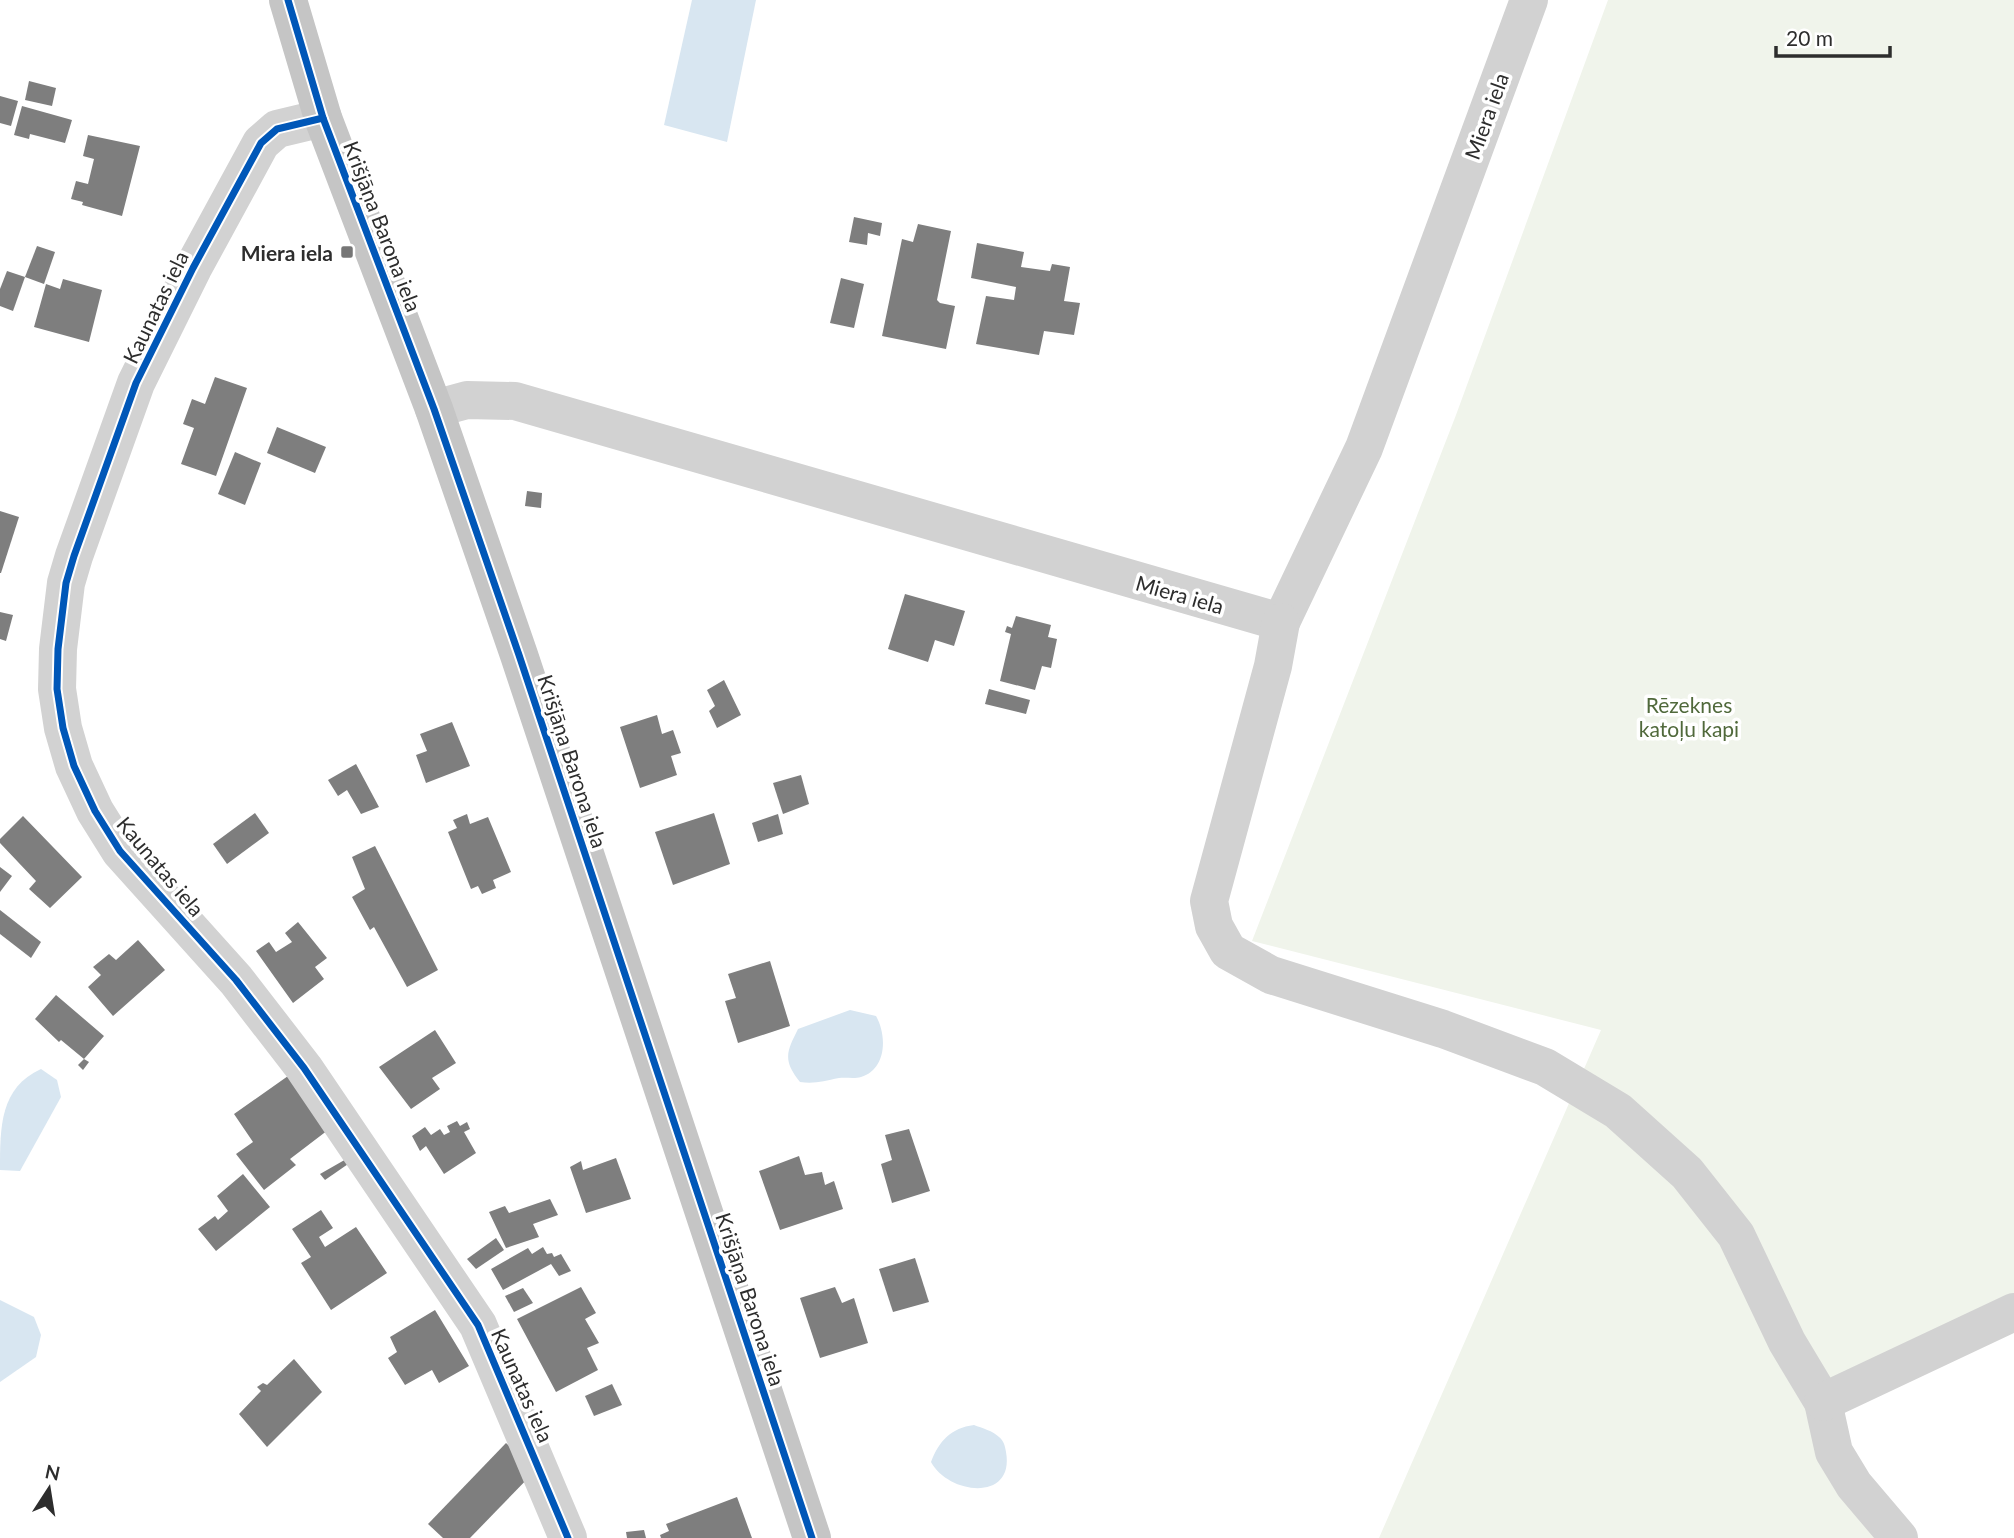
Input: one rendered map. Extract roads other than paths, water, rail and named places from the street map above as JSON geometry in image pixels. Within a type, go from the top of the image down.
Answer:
[{"type":"main road","name":"Krišjāņa Barona iela","points":[[288,0],[323,118],[434,409],[811,1538]]},
{"type":"street","name":"Miera iela","points":[[434,409],[467,400],[515,401],[1280,622],[1364,448],[1529,0]]},
{"type":"street","name":"Kaunatas iela","points":[[323,118],[277,130],[261,143],[193,268],[136,383],[66,583],[57,688],[63,728],[74,766],[94,811],[120,851],[236,980],[304,1068],[478,1325],[568,1538]]},
{"type":"street","points":[[1280,622],[1273,666],[1209,901],[1213,926],[1228,951],[1271,975],[1443,1029],[1545,1067],[1618,1111],[1688,1173],[1736,1235],[1787,1342],[1823,1402],[1834,1452],[1854,1485],[1899,1538]]},
{"type":"street","points":[[1823,1402],[2014,1312]]},
{"type":"place","name":"Miera iela","points":[[347,252]]},
{"type":"park label","name":"Rēzeknes katoļu kapi","points":[[1689,716]]}]
